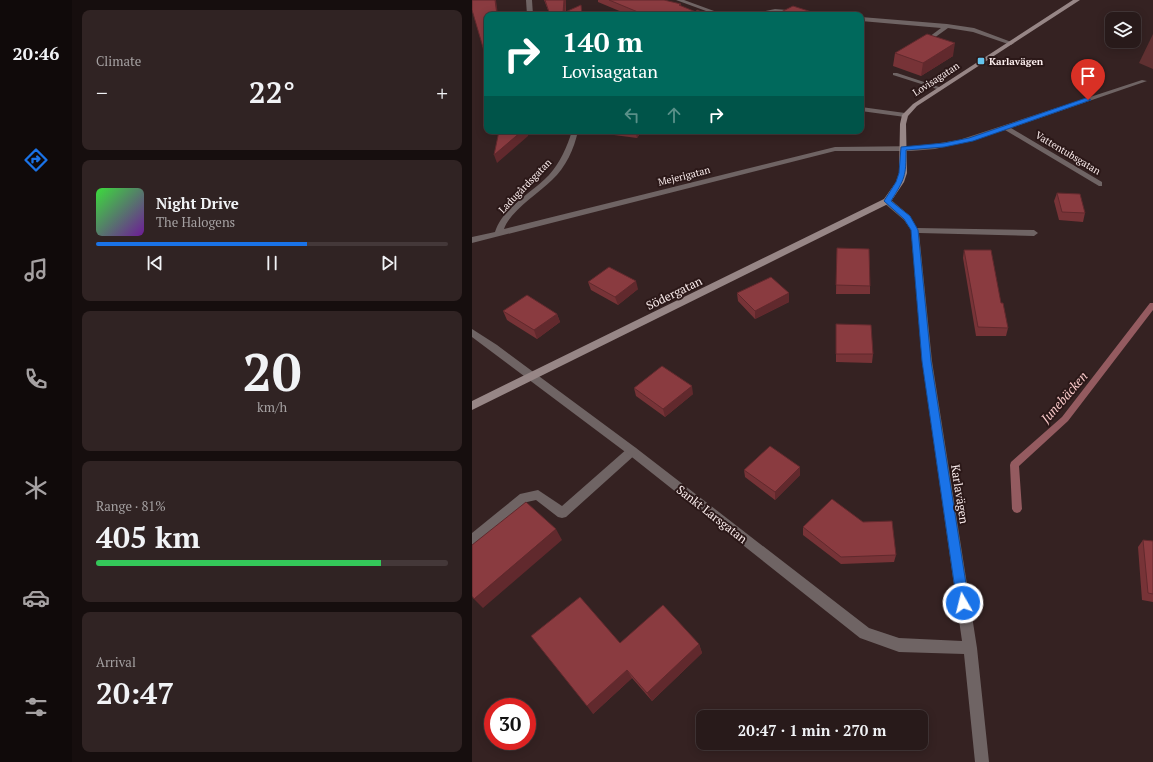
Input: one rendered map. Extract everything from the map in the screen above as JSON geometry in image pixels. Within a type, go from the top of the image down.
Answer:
[{"type":"street","points":[[529,0],[530,12]]},
{"type":"street","points":[[679,0],[713,12]]},
{"type":"street","name":"Lovisagatan","points":[[905,115],[915,105],[939,88],[1077,0]]},
{"type":"street","points":[[768,12],[787,12]]},
{"type":"street","points":[[864,19],[947,26],[974,30],[1011,43]]},
{"type":"street","points":[[917,47],[939,34],[947,26]]},
{"type":"street","points":[[895,74],[939,88]]},
{"type":"street","name":"Vattentubsgatan","points":[[903,148],[922,148],[971,139],[1144,81]]},
{"type":"street","points":[[864,109],[905,115],[903,124],[903,173],[900,182],[887,201],[907,218],[915,230],[1034,233]]},
{"type":"street","name":"Vattentubsgatan","points":[[1005,127],[1100,184]]},
{"type":"street","name":"Ladugårdsgatan","points":[[499,232],[499,229],[511,213],[551,177],[564,159],[572,144],[574,134]]},
{"type":"street","name":"Mejerigatan","points":[[472,240],[835,149],[862,147],[903,148]]},
{"type":"street","name":"Södergatan","points":[[472,406],[887,201]]},
{"type":"street","name":"Karlavägen","points":[[915,230],[927,361],[970,648],[982,762]]},
{"type":"street","name":"Sankt Larsgatan","points":[[472,332],[632,451],[865,633],[899,645],[970,648]]},
{"type":"street","points":[[472,540],[524,497],[538,495],[562,513],[632,451]]},
{"type":"shaded area","points":[[1153,34],[1153,69],[1139,63]]},
{"type":"building","points":[[472,0],[495,0],[497,12],[484,12],[484,51],[472,10]]},
{"type":"building","points":[[545,0],[564,0],[563,12],[549,12]]},
{"type":"building","points":[[609,0],[664,0],[681,4],[679,5],[696,12],[638,12]]},
{"type":"building","points":[[581,5],[582,12],[565,12]]},
{"type":"building","points":[[793,6],[812,12],[781,12]]},
{"type":"building","points":[[927,34],[955,43],[923,63],[895,53]]},
{"type":"building","points":[[498,134],[518,134],[494,155]]},
{"type":"building","points":[[1057,193],[1080,194],[1085,213],[1062,212]]},
{"type":"building","points":[[837,248],[869,249],[870,286],[836,285]]},
{"type":"building","points":[[964,250],[991,250],[1001,303],[1003,303],[1008,328],[978,327]]},
{"type":"building","points":[[609,267],[636,281],[615,297],[588,282]]},
{"type":"building","points":[[771,277],[789,293],[755,311],[737,293]]},
{"type":"building","points":[[527,295],[557,314],[534,330],[503,311]]},
{"type":"building","points":[[836,324],[871,325],[873,354],[836,354]]},
{"type":"building","points":[[662,366],[692,386],[663,409],[634,388]]},
{"type":"building","points":[[770,446],[800,467],[775,492],[744,470]]},
{"type":"building","points":[[832,499],[863,522],[892,521],[896,555],[841,557],[803,527]]},
{"type":"building","points":[[526,502],[556,529],[474,599],[472,596],[472,545]]},
{"type":"building","points":[[1143,540],[1153,541],[1153,594],[1148,593]]},
{"type":"building","points":[[580,597],[620,643],[663,605],[699,644],[647,693],[627,670],[587,706],[531,636]]},
{"type":"waterway","name":"Junebäcken","points":[[1017,509],[1014,465],[1065,419],[1153,305]]},
{"type":"place","name":"Karlavägen","points":[[981,61]]},
{"type":"route","points":[[963,603],[927,361],[915,230],[907,218],[887,201],[900,182],[903,173],[903,148],[922,148],[971,139],[1088,100]]}]
